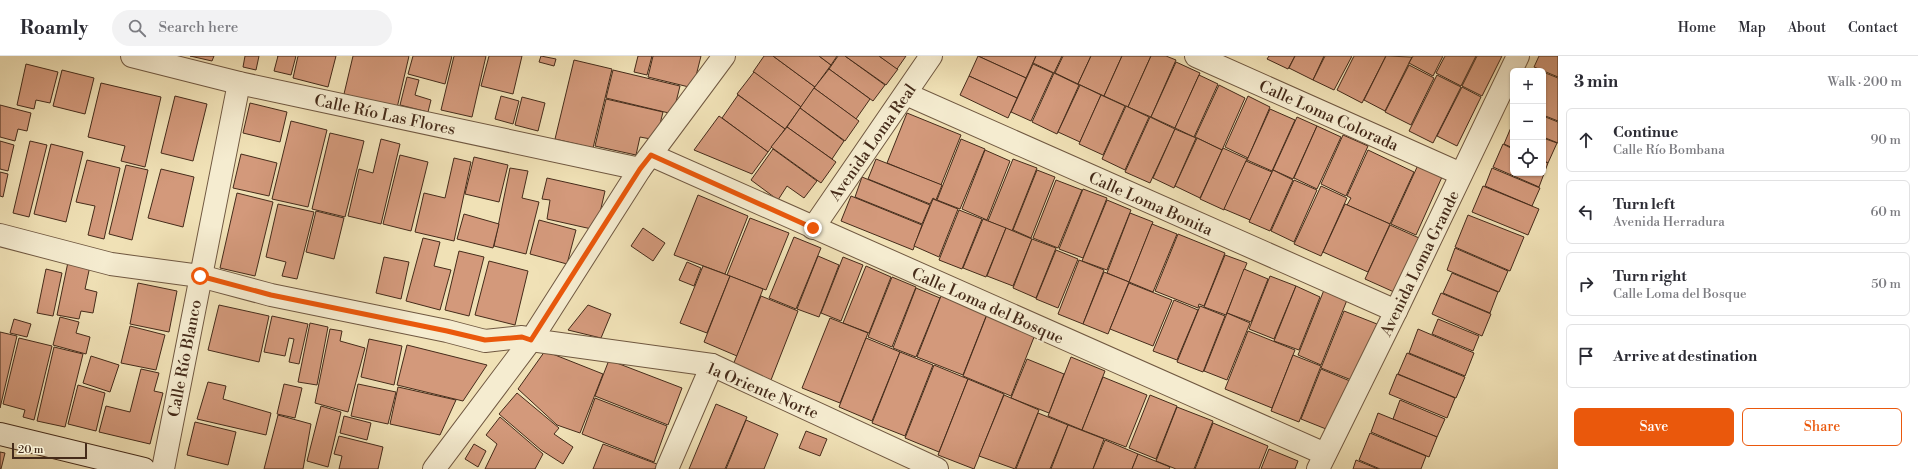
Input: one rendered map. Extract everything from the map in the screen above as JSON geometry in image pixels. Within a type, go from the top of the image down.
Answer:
[{"type":"street","name":"Calle Río Las Flores","points":[[132,56],[238,83],[645,162]]},
{"type":"street","points":[[434,469],[531,340],[645,162],[724,56]]},
{"type":"street","name":"Avenida Loma Real","points":[[813,228],[906,94],[930,56]]},
{"type":"street","name":"Calle Loma Colorada","points":[[1196,56],[1462,174]]},
{"type":"street","name":"Avenida Loma Grande","points":[[1321,462],[1396,311],[1518,56]]},
{"type":"street","name":"Calle Río Blanco","points":[[163,469],[238,83]]},
{"type":"street","name":"Calle Loma Bonita","points":[[906,94],[1396,311]]},
{"type":"street","name":"Calle Loma del Bosque","points":[[645,162],[813,228],[1321,462]]},
{"type":"street","name":"1a Oriente Norte","points":[[0,235],[111,264],[200,276],[271,295],[485,340],[522,337],[531,340],[712,365],[937,469]]},
{"type":"street","points":[[667,469],[712,365]]},
{"type":"street","points":[[0,434],[144,469]]},
{"type":"building","points":[[190,56],[214,56],[212,61]]},
{"type":"building","points":[[245,56],[259,56],[256,70],[243,67]]},
{"type":"building","points":[[278,56],[296,56],[291,75],[274,71]]},
{"type":"building","points":[[298,56],[336,56],[328,87],[293,78]]},
{"type":"building","points":[[353,56],[409,56],[397,108],[344,94]]},
{"type":"building","points":[[413,56],[452,56],[445,84],[408,74]]},
{"type":"building","points":[[454,56],[486,56],[472,117],[441,110]]},
{"type":"building","points":[[489,56],[522,56],[513,94],[481,86]]},
{"type":"building","points":[[541,56],[556,59],[554,66],[539,62]]},
{"type":"building","points":[[638,56],[652,56],[647,75],[634,72]]},
{"type":"building","points":[[653,56],[701,56],[693,88],[648,77]]},
{"type":"building","points":[[764,56],[773,56],[815,87],[801,107],[753,72]]},
{"type":"building","points":[[773,56],[819,56],[831,65],[815,87]]},
{"type":"building","points":[[819,56],[837,56],[831,65]]},
{"type":"building","points":[[838,56],[845,56],[885,85],[873,101],[829,69]]},
{"type":"building","points":[[845,56],[879,56],[898,69],[886,85]]},
{"type":"building","points":[[879,56],[906,56],[897,69]]},
{"type":"building","points":[[978,56],[1036,56],[1026,78]]},
{"type":"building","points":[[978,56],[1026,78],[1017,98],[969,76]]},
{"type":"building","points":[[1036,56],[1062,56],[1054,73],[1033,63]]},
{"type":"building","points":[[1063,56],[1091,56],[1078,84],[1055,73]]},
{"type":"building","points":[[1091,56],[1122,56],[1104,96],[1078,84]]},
{"type":"building","points":[[1122,56],[1151,56],[1128,107],[1104,96]]},
{"type":"building","points":[[1151,56],[1166,56],[1176,60],[1151,117],[1128,107]]},
{"type":"building","points":[[1269,56],[1295,56],[1288,69],[1267,59]]},
{"type":"building","points":[[1295,56],[1324,56],[1313,80],[1289,68]]},
{"type":"building","points":[[1325,56],[1352,56],[1334,90],[1313,80]]},
{"type":"building","points":[[1354,56],[1386,56],[1362,103],[1337,90]]},
{"type":"building","points":[[1386,56],[1412,57],[1385,111],[1364,100]]},
{"type":"building","points":[[1413,56],[1443,56],[1433,76],[1409,63]]},
{"type":"building","points":[[1445,56],[1476,56],[1461,86],[1436,73]]},
{"type":"building","points":[[1477,56],[1502,56],[1482,96],[1462,86]]},
{"type":"building","points":[[1539,56],[1558,56],[1558,77],[1546,72],[1546,68],[1534,67]]},
{"type":"building","points":[[574,60],[612,69],[593,148],[555,139]]},
{"type":"building","points":[[1176,62],[1200,73],[1175,128],[1151,117]]},
{"type":"building","points":[[26,64],[58,72],[50,103],[36,100],[34,109],[17,105]]},
{"type":"building","points":[[1033,64],[1053,73],[1031,121],[1011,112]]},
{"type":"building","points":[[1409,65],[1434,78],[1411,125],[1385,112]]},
{"type":"building","points":[[829,69],[870,99],[856,119],[814,88]]},
{"type":"building","points":[[62,70],[94,78],[85,114],[53,106]]},
{"type":"building","points":[[613,70],[680,86],[673,114],[606,98]]},
{"type":"building","points":[[754,72],[801,107],[785,129],[737,94]]},
{"type":"building","points":[[1054,73],[1079,85],[1057,134],[1032,122]]},
{"type":"building","points":[[1546,73],[1558,78],[1558,121],[1546,116]]},
{"type":"building","points":[[1199,75],[1218,84],[1194,137],[1175,128]]},
{"type":"building","points":[[1437,75],[1461,87],[1433,143],[1409,131]]},
{"type":"building","points":[[969,76],[1017,98],[1008,118],[960,95]]},
{"type":"building","points":[[407,77],[419,80],[415,95],[431,100],[428,112],[400,105]]},
{"type":"building","points":[[101,83],[161,97],[145,167],[121,161],[125,146],[88,137]]},
{"type":"building","points":[[1080,85],[1101,95],[1080,142],[1058,132]]},
{"type":"building","points":[[1219,85],[1245,98],[1222,150],[1195,137]]},
{"type":"building","points":[[1462,87],[1481,97],[1457,146],[1437,136]]},
{"type":"building","points":[[814,88],[859,121],[845,141],[800,108]]},
{"type":"building","points":[[738,95],[785,129],[768,152],[722,118]]},
{"type":"building","points":[[1101,95],[1125,106],[1103,155],[1079,144]]},
{"type":"building","points":[[175,96],[207,104],[193,161],[161,153]]},
{"type":"building","points":[[501,96],[519,101],[513,124],[495,119]]},
{"type":"building","points":[[1248,96],[1270,107],[1248,158],[1225,147]]},
{"type":"building","points":[[522,97],[545,103],[538,131],[515,125]]},
{"type":"building","points":[[606,99],[663,112],[656,140],[640,137],[636,155],[595,146]]},
{"type":"building","points":[[250,103],[287,112],[280,142],[243,133]]},
{"type":"building","points":[[0,105],[31,113],[27,131],[18,129],[15,141],[0,137]]},
{"type":"building","points":[[1126,106],[1149,117],[1125,170],[1102,159]]},
{"type":"building","points":[[800,108],[844,141],[832,159],[787,127]]},
{"type":"building","points":[[1270,109],[1295,120],[1272,171],[1247,160]]},
{"type":"building","points":[[907,113],[961,135],[941,185],[887,163]]},
{"type":"building","points":[[719,116],[768,152],[752,174],[694,150]]},
{"type":"building","points":[[1150,117],[1175,129],[1150,183],[1125,172]]},
{"type":"building","points":[[1297,117],[1317,126],[1293,179],[1273,170]]},
{"type":"building","points":[[1546,117],[1558,122],[1558,143],[1546,138]]},
{"type":"building","points":[[291,121],[327,130],[308,207],[272,199]]},
{"type":"building","points":[[1317,126],[1341,137],[1317,189],[1294,178]]},
{"type":"building","points":[[787,127],[836,162],[821,183],[771,147]]},
{"type":"building","points":[[1175,129],[1196,138],[1174,188],[1153,178]]},
{"type":"building","points":[[1510,130],[1510,147],[1504,144]]},
{"type":"building","points":[[330,133],[364,141],[345,217],[312,209]]},
{"type":"building","points":[[1343,135],[1368,146],[1346,196],[1321,184]]},
{"type":"building","points":[[1197,138],[1222,150],[1200,198],[1175,186]]},
{"type":"building","points":[[381,139],[400,144],[381,224],[348,216],[359,169],[373,173]]},
{"type":"building","points":[[961,139],[985,149],[960,209],[937,200]]},
{"type":"building","points":[[1546,139],[1557,143],[1548,163],[1546,162]]},
{"type":"building","points":[[0,141],[14,145],[8,171],[0,169]]},
{"type":"building","points":[[30,141],[47,145],[29,217],[13,213]]},
{"type":"building","points":[[51,144],[83,152],[66,222],[34,214]]},
{"type":"building","points":[[1503,144],[1510,148],[1510,174],[1493,167]]},
{"type":"building","points":[[1223,148],[1247,159],[1224,210],[1200,199]]},
{"type":"building","points":[[773,149],[817,181],[804,198],[787,186],[778,200],[751,180]]},
{"type":"building","points":[[985,150],[1010,161],[987,220],[962,209]]},
{"type":"building","points":[[1368,150],[1414,172],[1390,224],[1347,205],[1351,198],[1347,196]]},
{"type":"building","points":[[241,154],[277,163],[269,196],[233,188]]},
{"type":"building","points":[[400,155],[428,162],[411,231],[383,224]]},
{"type":"building","points":[[474,157],[508,165],[499,202],[465,194]]},
{"type":"building","points":[[454,158],[471,162],[454,241],[415,232],[424,193],[445,198]]},
{"type":"building","points":[[876,159],[942,185],[936,200],[933,198],[930,204],[868,179]]},
{"type":"building","points":[[1013,159],[1037,168],[1012,231],[988,221]]},
{"type":"building","points":[[87,160],[120,168],[104,239],[88,235],[95,206],[76,202]]},
{"type":"building","points":[[1246,161],[1272,172],[1250,220],[1224,209]]},
{"type":"building","points":[[126,165],[148,170],[132,240],[109,234]]},
{"type":"building","points":[[1418,165],[1442,177],[1416,235],[1391,224]]},
{"type":"building","points":[[510,168],[528,171],[522,198],[539,202],[526,254],[494,246]]},
{"type":"building","points":[[1492,168],[1540,188],[1532,206],[1485,186]]},
{"type":"building","points":[[161,169],[194,177],[183,227],[148,218]]},
{"type":"building","points":[[1037,170],[1055,177],[1031,238],[1013,230]]},
{"type":"building","points":[[1273,170],[1293,180],[1270,231],[1249,222]]},
{"type":"building","points":[[0,172],[8,174],[3,197],[0,196]]},
{"type":"building","points":[[1514,176],[1543,176],[1539,187]]},
{"type":"building","points":[[862,177],[930,205],[922,224],[855,197]]},
{"type":"building","points":[[547,178],[605,191],[596,230],[547,219],[550,200],[542,199]]},
{"type":"building","points":[[1056,180],[1082,190],[1058,248],[1033,238]]},
{"type":"building","points":[[1294,180],[1317,190],[1294,242],[1271,231]]},
{"type":"building","points":[[1321,186],[1347,198],[1321,256],[1294,244]]},
{"type":"building","points":[[1483,186],[1539,209],[1528,235],[1472,212]]},
{"type":"building","points":[[1083,189],[1107,198],[1083,258],[1059,249]]},
{"type":"building","points":[[237,193],[273,202],[255,276],[220,268]]},
{"type":"building","points":[[698,195],[748,216],[725,274],[674,255]]},
{"type":"building","points":[[851,196],[922,225],[913,250],[841,221]]},
{"type":"building","points":[[933,199],[958,209],[939,257],[914,246]]},
{"type":"building","points":[[1107,200],[1131,210],[1107,270],[1082,261]]},
{"type":"building","points":[[278,204],[314,212],[297,279],[282,276],[286,262],[266,257]]},
{"type":"building","points":[[1345,204],[1390,224],[1368,272],[1323,252]]},
{"type":"building","points":[[959,210],[982,219],[962,269],[939,260]]},
{"type":"building","points":[[316,211],[344,218],[334,259],[306,252]]},
{"type":"building","points":[[1130,213],[1153,222],[1129,282],[1107,273]]},
{"type":"building","points":[[464,214],[499,224],[493,248],[457,239]]},
{"type":"building","points":[[1468,215],[1524,237],[1510,271],[1455,247]]},
{"type":"building","points":[[750,218],[789,233],[766,290],[727,275]]},
{"type":"building","points":[[983,219],[1006,228],[986,277],[963,268]]},
{"type":"building","points":[[539,220],[576,230],[567,264],[530,254]]},
{"type":"building","points":[[1152,224],[1177,234],[1153,292],[1129,282]]},
{"type":"building","points":[[1390,225],[1419,238],[1394,292],[1365,279]]},
{"type":"building","points":[[643,228],[665,243],[653,261],[631,246]]},
{"type":"building","points":[[1006,228],[1032,239],[1013,286],[987,276]]},
{"type":"building","points":[[1178,234],[1225,253],[1204,306],[1199,304],[1198,308],[1155,291]]},
{"type":"building","points":[[794,237],[821,248],[796,309],[769,298]]},
{"type":"building","points":[[423,238],[440,242],[434,266],[451,270],[440,310],[406,301]]},
{"type":"building","points":[[1032,239],[1056,248],[1036,298],[1013,288]]},
{"type":"building","points":[[1455,248],[1508,271],[1499,292],[1447,270]]},
{"type":"building","points":[[1056,250],[1078,259],[1058,308],[1036,299]]},
{"type":"building","points":[[459,251],[484,257],[469,316],[445,310]]},
{"type":"building","points":[[1225,255],[1247,263],[1226,315],[1204,307]]},
{"type":"building","points":[[818,256],[839,265],[819,317],[797,309]]},
{"type":"building","points":[[384,257],[409,262],[401,299],[376,293]]},
{"type":"building","points":[[843,257],[863,265],[841,321],[821,313]]},
{"type":"building","points":[[1079,260],[1104,270],[1083,324],[1058,314]]},
{"type":"building","points":[[489,261],[528,271],[515,325],[475,315]]},
{"type":"building","points":[[68,262],[90,266],[85,289],[97,292],[93,313],[81,311],[79,319],[57,315]]},
{"type":"building","points":[[687,262],[701,268],[694,286],[679,280]]},
{"type":"building","points":[[703,266],[730,276],[707,333],[680,323]]},
{"type":"building","points":[[866,266],[891,277],[869,333],[843,323]]},
{"type":"building","points":[[46,269],[62,273],[53,316],[37,313]]},
{"type":"building","points":[[1244,269],[1268,279],[1251,322],[1227,313]]},
{"type":"building","points":[[1104,272],[1129,282],[1108,334],[1083,324]]},
{"type":"building","points":[[1452,273],[1498,292],[1490,313],[1443,293]]},
{"type":"building","points":[[730,276],[763,289],[737,356],[704,342]]},
{"type":"building","points":[[1270,276],[1296,286],[1274,339],[1249,329]]},
{"type":"building","points":[[892,277],[916,287],[892,347],[868,337]]},
{"type":"building","points":[[138,283],[177,291],[169,332],[130,324]]},
{"type":"building","points":[[1129,283],[1172,300],[1153,346],[1110,329]]},
{"type":"building","points":[[1296,286],[1320,297],[1299,350],[1274,341]]},
{"type":"building","points":[[916,288],[940,298],[916,357],[893,348]]},
{"type":"building","points":[[1324,290],[1347,300],[1321,365],[1298,355]]},
{"type":"building","points":[[1441,293],[1491,314],[1482,336],[1432,314]]},
{"type":"building","points":[[761,296],[798,311],[771,380],[733,365]]},
{"type":"building","points":[[941,296],[987,314],[963,375],[917,357]]},
{"type":"building","points":[[1174,300],[1198,310],[1177,360],[1153,351]]},
{"type":"building","points":[[219,305],[269,316],[259,362],[208,350]]},
{"type":"building","points":[[588,305],[611,314],[601,338],[568,330]]},
{"type":"building","points":[[1200,306],[1225,316],[1203,372],[1177,362]]},
{"type":"building","points":[[1344,311],[1377,324],[1354,381],[1321,368]]},
{"type":"building","points":[[988,312],[1036,332],[1011,396],[963,376]]},
{"type":"building","points":[[1227,313],[1250,323],[1227,380],[1204,371]]},
{"type":"building","points":[[272,316],[308,324],[299,364],[289,362],[294,339],[289,338],[285,356],[264,352]]},
{"type":"building","points":[[60,317],[79,322],[76,333],[90,337],[86,354],[53,345]]},
{"type":"building","points":[[830,318],[868,333],[840,403],[802,388]]},
{"type":"building","points":[[14,319],[31,324],[27,337],[10,333]]},
{"type":"building","points":[[1438,319],[1479,336],[1473,351],[1432,334]]},
{"type":"building","points":[[310,323],[328,327],[317,385],[298,382]]},
{"type":"building","points":[[130,326],[165,335],[156,370],[121,363]]},
{"type":"building","points":[[330,329],[342,331],[340,341],[365,348],[348,412],[315,403]]},
{"type":"building","points":[[1418,329],[1474,353],[1465,376],[1409,353]]},
{"type":"building","points":[[1248,331],[1295,350],[1272,408],[1225,389]]},
{"type":"building","points":[[0,332],[17,336],[0,408]]},
{"type":"building","points":[[19,338],[52,346],[34,420],[23,417],[25,410],[3,404]]},
{"type":"building","points":[[866,338],[900,352],[872,421],[839,407]]},
{"type":"building","points":[[369,339],[402,346],[394,385],[361,377]]},
{"type":"building","points":[[407,345],[487,365],[463,401],[397,385]]},
{"type":"building","points":[[54,347],[83,354],[65,427],[37,421]]},
{"type":"building","points":[[545,351],[603,374],[580,433],[557,425],[518,389]]},
{"type":"building","points":[[900,352],[933,365],[905,436],[872,423]]},
{"type":"building","points":[[1407,353],[1465,377],[1456,398],[1398,374]]},
{"type":"building","points":[[1293,355],[1321,366],[1299,422],[1271,411]]},
{"type":"building","points":[[91,356],[119,365],[110,392],[83,383]]},
{"type":"building","points":[[1071,357],[1105,371],[1082,430],[1048,416]]},
{"type":"building","points":[[1027,359],[1064,374],[1049,413],[1011,398]]},
{"type":"building","points":[[609,360],[682,388],[668,425],[595,396]]},
{"type":"building","points":[[934,365],[968,379],[939,452],[905,438]]},
{"type":"building","points":[[141,369],[159,373],[154,391],[163,393],[150,444],[99,432],[106,406],[130,412]]},
{"type":"building","points":[[1321,369],[1350,381],[1331,431],[1301,419]]},
{"type":"building","points":[[1397,374],[1455,398],[1447,418],[1389,394]]},
{"type":"building","points":[[1103,377],[1147,395],[1126,447],[1082,430]]},
{"type":"building","points":[[968,379],[1004,394],[974,469],[938,455]]},
{"type":"building","points":[[208,382],[226,386],[223,399],[271,413],[266,435],[197,419]]},
{"type":"building","points":[[284,384],[302,388],[295,418],[277,414]]},
{"type":"building","points":[[358,384],[396,392],[388,424],[351,416]]},
{"type":"building","points":[[78,385],[105,393],[96,431],[68,424]]},
{"type":"building","points":[[398,387],[456,400],[440,435],[390,424]]},
{"type":"building","points":[[517,393],[559,428],[554,434],[573,447],[563,464],[541,450],[499,414]]},
{"type":"building","points":[[1004,395],[1039,410],[1015,469],[979,456]]},
{"type":"building","points":[[1150,395],[1177,406],[1156,459],[1129,448]]},
{"type":"building","points":[[595,398],[667,426],[654,462],[582,434]]},
{"type":"building","points":[[1400,400],[1445,419],[1437,437],[1393,419]]},
{"type":"building","points":[[716,404],[747,417],[725,469],[689,469]]},
{"type":"building","points":[[321,406],[341,412],[328,467],[307,461]]},
{"type":"building","points":[[1177,407],[1213,421],[1194,469],[1176,469],[1156,461]]},
{"type":"building","points":[[1038,413],[1068,425],[1050,469],[1016,469]]},
{"type":"building","points":[[1378,413],[1437,437],[1429,457],[1371,432]]},
{"type":"building","points":[[278,415],[311,424],[303,469],[264,469]]},
{"type":"building","points":[[344,416],[371,423],[367,440],[340,433]]},
{"type":"building","points":[[500,417],[543,454],[535,469],[485,469],[497,444],[486,435]]},
{"type":"building","points":[[746,420],[778,434],[764,469],[726,469]]},
{"type":"building","points":[[195,422],[236,432],[228,465],[187,455]]},
{"type":"building","points":[[1213,423],[1268,446],[1259,469],[1195,469]]},
{"type":"building","points":[[1068,425],[1104,439],[1093,469],[1051,469]]},
{"type":"building","points":[[806,431],[827,439],[820,456],[799,448]]},
{"type":"building","points":[[1370,433],[1426,456],[1421,469],[1380,469],[1359,460]]},
{"type":"building","points":[[339,436],[383,447],[378,469],[339,469],[342,456],[334,454]]},
{"type":"building","points":[[1105,440],[1138,454],[1132,469],[1093,469]]},
{"type":"building","points":[[474,444],[486,451],[478,467],[465,459]]},
{"type":"building","points":[[603,444],[657,464],[655,469],[593,469]]},
{"type":"building","points":[[1269,449],[1298,461],[1295,469],[1261,469]]},
{"type":"building","points":[[0,452],[5,453],[1,469],[0,469]]},
{"type":"building","points":[[1138,454],[1170,467],[1169,469],[1132,469]]},
{"type":"building","points":[[1356,460],[1378,469],[1353,469]]},
{"type":"route","points":[[200,276],[225,284],[271,295],[485,340],[522,337],[531,340],[640,169],[651,155],[813,228]]}]
